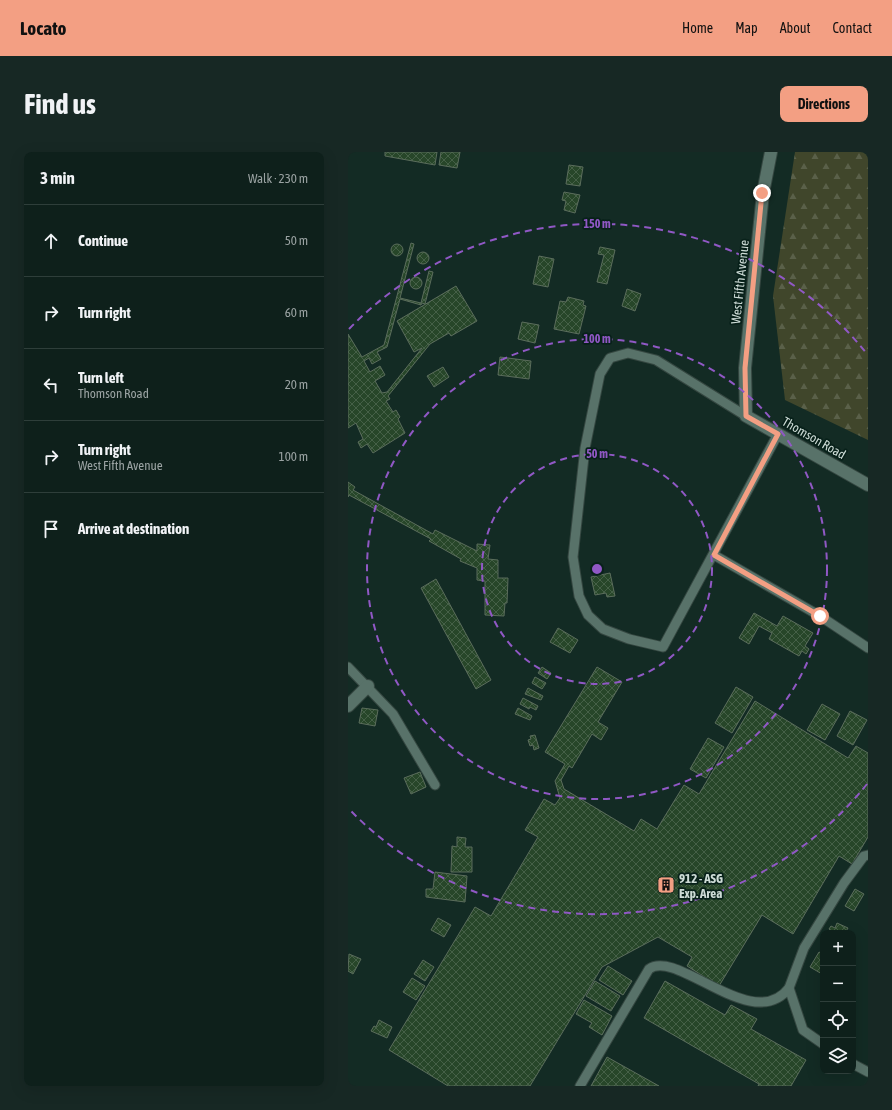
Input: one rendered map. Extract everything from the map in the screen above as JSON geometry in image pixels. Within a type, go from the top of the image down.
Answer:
[{"type":"street","name":"West Fifth Avenue","points":[[746,416],[745,368],[762,193],[771,152]]},
{"type":"street","name":"Thomson Road","points":[[746,416],[868,485]]},
{"type":"street","points":[[348,706],[368,686]]},
{"type":"lane","points":[[746,416],[656,360],[628,353],[610,358],[600,374],[585,448],[573,556],[579,596],[588,615],[603,629],[629,639],[663,647],[778,434]]},
{"type":"lane","points":[[714,555],[820,616],[868,648]]},
{"type":"lane","points":[[348,667],[368,686],[393,714],[435,785]]},
{"type":"lane","points":[[580,1086],[645,976],[653,966],[657,965],[671,967],[697,980],[753,1002],[766,1002],[783,997],[789,988],[804,948],[844,883],[864,856],[868,855]]},
{"type":"lane","points":[[789,988],[803,1030],[820,1042]]},
{"type":"lane","points":[[856,1066],[868,1072]]},
{"type":"green space","points":[[795,152],[868,152],[868,440],[785,400],[773,296]]},
{"type":"building","points":[[385,152],[437,152],[435,165],[385,156]]},
{"type":"building","points":[[441,152],[460,152],[457,168],[439,165]]},
{"type":"building","points":[[569,165],[583,167],[580,186],[566,184]]},
{"type":"building","points":[[564,192],[580,195],[575,213],[564,210],[566,201],[562,200]]},
{"type":"building","points":[[411,243],[414,244],[400,298],[421,303],[429,271],[433,272],[425,304],[422,303],[421,305],[400,299],[387,347],[377,352],[381,359],[372,364],[369,358],[364,361],[370,372],[380,366],[385,375],[375,381],[382,393],[387,392],[422,348],[414,352],[397,321],[456,286],[477,321],[451,336],[449,333],[430,344],[388,396],[390,399],[386,401],[393,412],[396,410],[400,417],[398,419],[405,433],[373,453],[367,444],[361,448],[358,442],[363,439],[356,423],[348,428],[348,334],[362,357],[384,345]]},
{"type":"building","points":[[395,244],[399,244],[403,250],[399,256],[395,256],[391,252],[391,248]]},
{"type":"building","points":[[600,247],[615,250],[607,284],[597,282],[604,255],[598,254]]},
{"type":"building","points":[[421,252],[425,252],[429,258],[425,264],[421,264],[417,260],[417,256]]},
{"type":"building","points":[[539,256],[554,259],[548,287],[533,284]]},
{"type":"building","points":[[414,277],[418,277],[422,283],[418,289],[414,289],[410,285],[410,281]]},
{"type":"building","points":[[627,289],[641,294],[635,311],[622,306]]},
{"type":"building","points":[[568,297],[584,301],[583,305],[586,306],[579,334],[554,329],[560,301],[566,302]]},
{"type":"building","points":[[522,322],[539,325],[535,343],[518,339]]},
{"type":"building","points":[[500,357],[531,361],[529,379],[498,375]]},
{"type":"building","points":[[443,367],[449,377],[434,387],[427,376]]},
{"type":"building","points":[[348,482],[355,487],[353,490],[433,534],[435,530],[477,551],[477,544],[490,545],[488,559],[498,560],[498,578],[508,578],[507,603],[505,603],[504,616],[485,615],[485,581],[477,580],[477,568],[460,561],[461,559],[429,541],[431,539],[349,495],[348,497]]},
{"type":"building","points":[[610,573],[615,596],[607,597],[606,593],[595,595],[591,577]]},
{"type":"building","points":[[436,579],[491,680],[476,689],[421,588]]},
{"type":"building","points":[[754,613],[777,626],[783,616],[813,633],[805,646],[809,649],[806,654],[802,651],[799,656],[769,639],[772,633],[759,626],[749,644],[739,638]]},
{"type":"building","points":[[558,628],[578,640],[570,653],[550,642]]},
{"type":"building","points":[[542,667],[551,673],[547,679],[538,673]]},
{"type":"building","name":"912 - ASG Exp. Area","points":[[597,667],[622,682],[598,722],[608,728],[601,740],[592,734],[572,768],[569,766],[561,780],[564,789],[634,831],[641,819],[657,829],[684,785],[699,794],[755,701],[848,758],[856,746],[868,753],[868,837],[852,864],[839,856],[793,934],[762,915],[719,986],[687,966],[692,957],[658,937],[602,967],[530,1086],[448,1086],[389,1050],[475,907],[491,916],[538,837],[525,830],[544,799],[555,805],[560,798],[555,781],[565,764],[545,752]]},
{"type":"building","points":[[535,677],[546,683],[542,689],[532,683]]},
{"type":"building","points":[[736,687],[753,697],[732,733],[715,723]]},
{"type":"building","points":[[528,688],[543,696],[541,700],[525,694]]},
{"type":"building","points":[[523,698],[538,706],[536,710],[530,707],[529,709],[520,704]]},
{"type":"building","points":[[822,704],[840,714],[825,740],[807,730]]},
{"type":"building","points":[[362,708],[378,710],[375,726],[359,723]]},
{"type":"building","points":[[518,708],[532,716],[530,720],[515,714]]},
{"type":"building","points":[[850,711],[867,720],[853,745],[837,736]]},
{"type":"building","points":[[535,735],[539,748],[534,750],[533,745],[530,746],[528,740],[531,739],[530,736]]},
{"type":"building","points":[[708,738],[724,747],[706,778],[690,769]]},
{"type":"building","points":[[420,772],[426,787],[411,794],[404,778]]},
{"type":"building","points":[[457,837],[466,838],[465,847],[472,847],[472,872],[451,872],[452,846],[457,847]]},
{"type":"building","points":[[435,872],[467,876],[465,902],[426,897],[426,889],[433,889]]},
{"type":"building","points":[[855,889],[864,894],[854,911],[845,906]]},
{"type":"building","points":[[438,918],[451,925],[444,937],[431,930]]},
{"type":"building","points":[[837,923],[848,928],[847,930],[829,929],[831,926],[835,928]]},
{"type":"building","points":[[819,952],[820,952],[820,973],[810,967]]},
{"type":"building","points":[[349,954],[361,959],[353,974],[348,971]]},
{"type":"building","points":[[423,960],[434,967],[425,981],[414,974]]},
{"type":"building","points":[[608,966],[632,981],[623,995],[599,980]]},
{"type":"building","points":[[412,978],[425,986],[416,1000],[403,992]]},
{"type":"building","points":[[595,981],[620,996],[611,1011],[586,996]]},
{"type":"building","points":[[665,981],[725,1015],[731,1005],[757,1019],[751,1029],[806,1060],[791,1086],[758,1086],[759,1084],[644,1018]]},
{"type":"building","points":[[584,1000],[612,1016],[602,1035],[589,1027],[592,1023],[576,1014]]},
{"type":"building","points":[[379,1020],[392,1027],[387,1038],[371,1031],[374,1026],[376,1027]]},
{"type":"building","points":[[607,1057],[659,1086],[591,1086]]},
{"type":"place","name":"912 - ASG Exp. Area","points":[[666,885]]},
{"type":"route","points":[[762,193],[745,368],[746,416],[778,434],[714,555],[820,616]]}]
